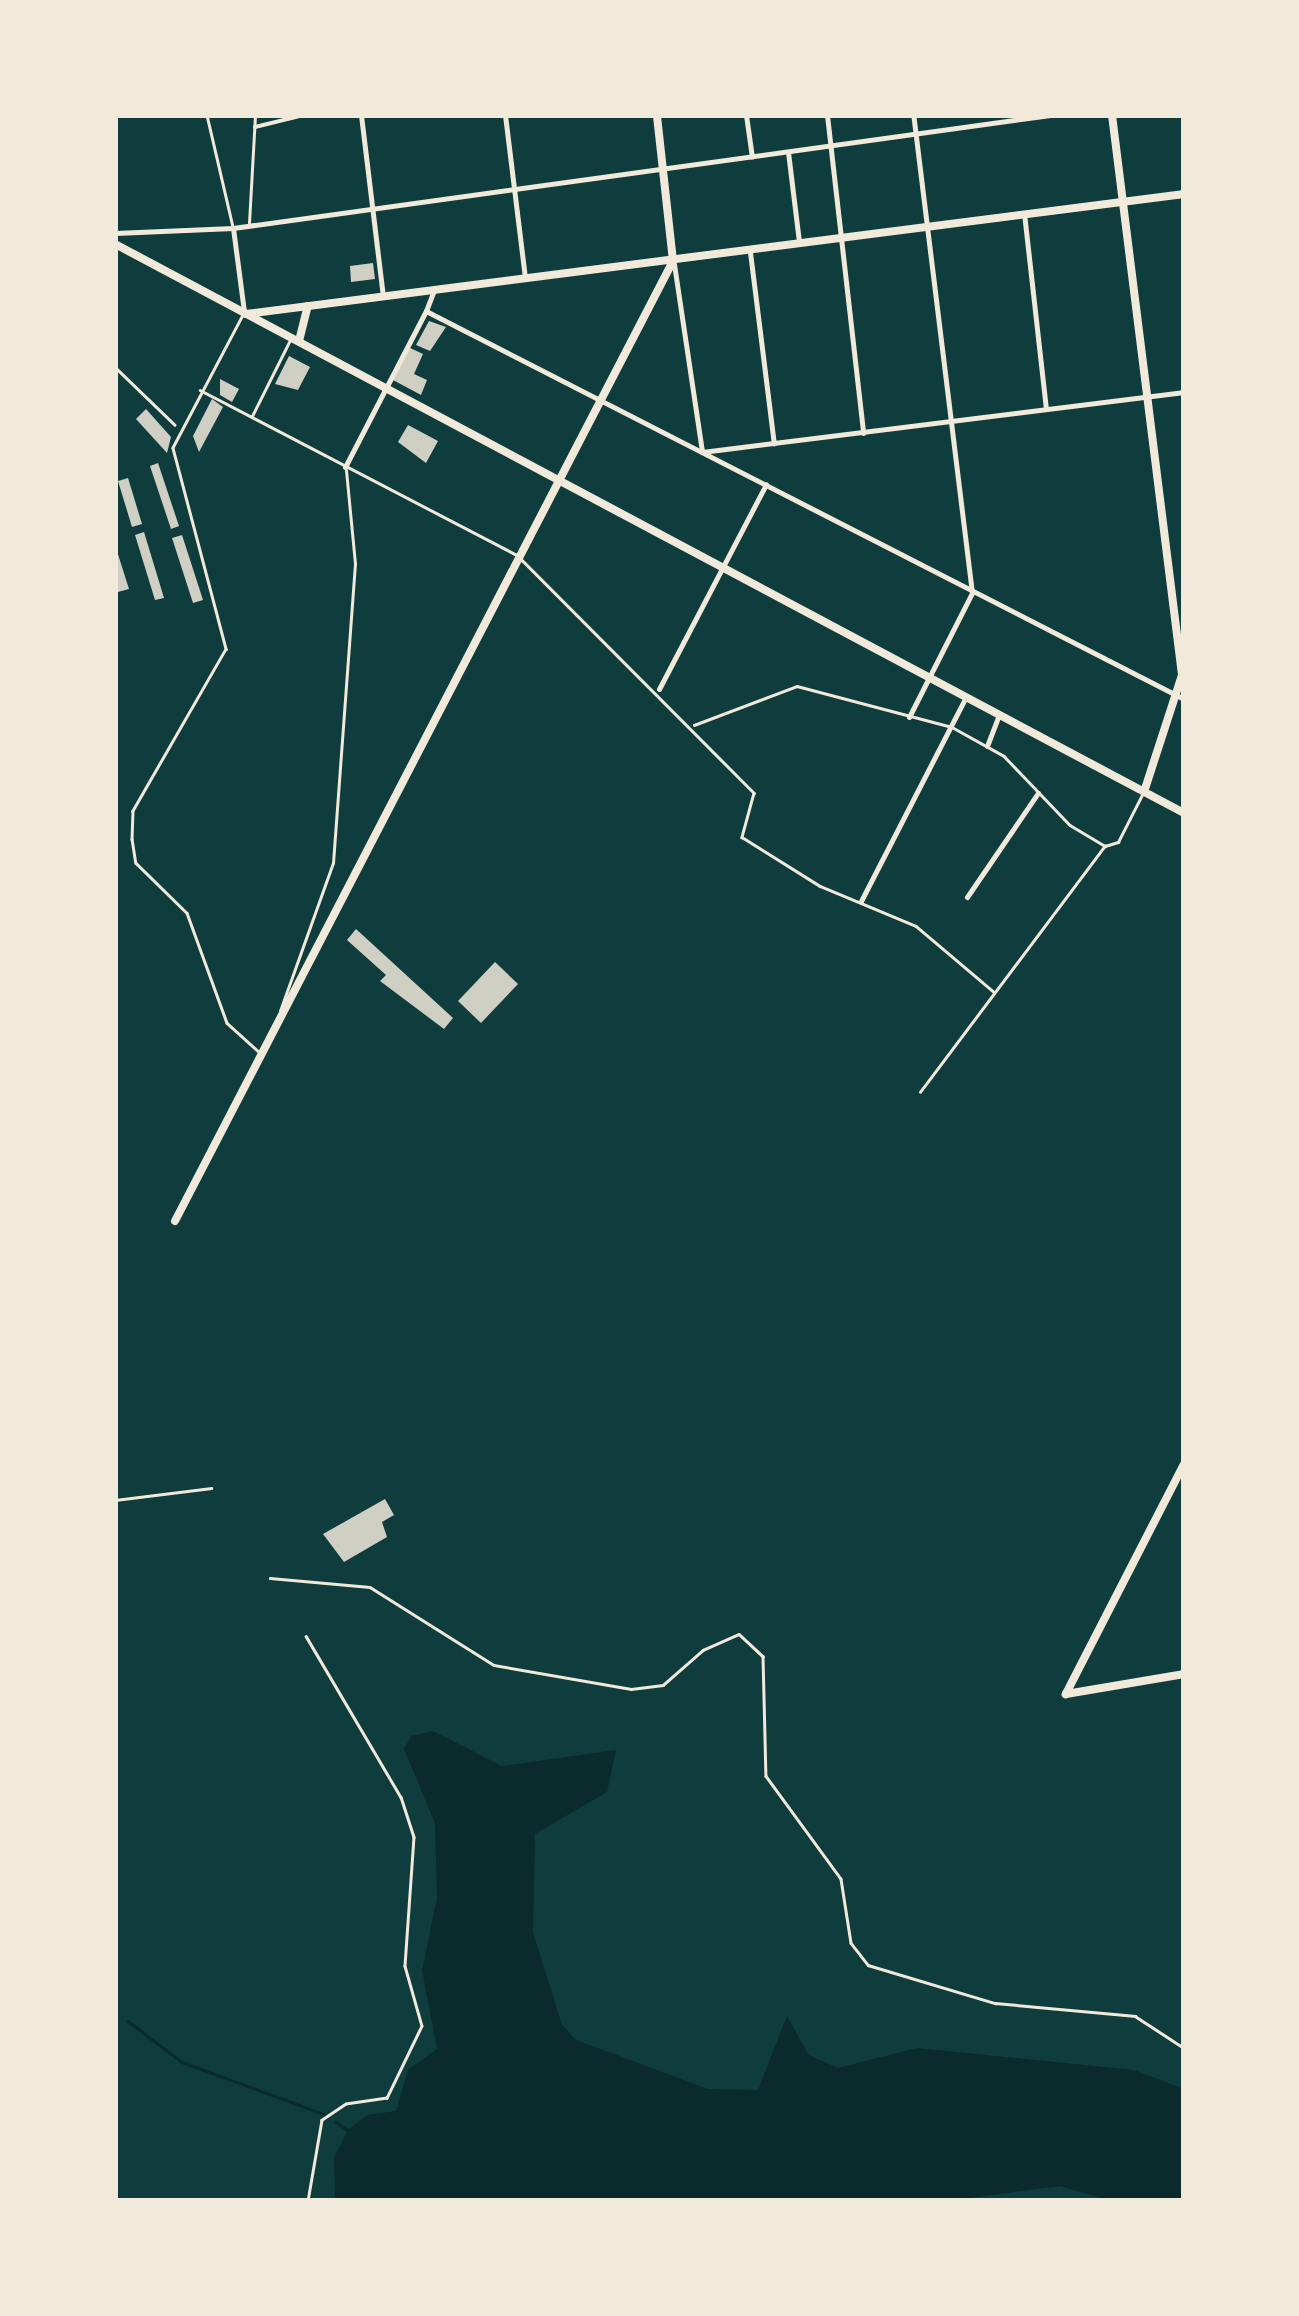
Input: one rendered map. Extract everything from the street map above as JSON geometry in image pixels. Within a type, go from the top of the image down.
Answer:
[{"type":"street","points":[[255,126],[304,115]]},
{"type":"street","points":[[335,115],[398,115]]},
{"type":"street","points":[[505,115],[525,279]]},
{"type":"street","points":[[656,115],[702,452]]},
{"type":"street","points":[[746,115],[752,157]]},
{"type":"street","points":[[827,115],[863,433]]},
{"type":"street","points":[[909,717],[972,593],[912,115]]},
{"type":"street","points":[[115,234],[234,228],[1050,115]]},
{"type":"street","points":[[1112,115],[1183,698],[1144,792]]},
{"type":"street","points":[[360,117],[383,296]]},
{"type":"street","points":[[788,152],[800,245]]},
{"type":"street","points":[[244,314],[1184,194]]},
{"type":"street","points":[[1024,212],[1046,409]]},
{"type":"street","points":[[234,228],[244,314]]},
{"type":"street","points":[[115,244],[244,314],[386,383],[554,483],[1184,813]]},
{"type":"street","points":[[750,252],[774,444]]},
{"type":"street","points":[[175,1220],[554,483],[674,261]]},
{"type":"street","points":[[345,467],[434,290]]},
{"type":"street","points":[[295,339],[308,306]]},
{"type":"street","points":[[426,311],[1183,698]]},
{"type":"street","points":[[702,452],[1184,392]]},
{"type":"street","points":[[659,689],[766,484]]},
{"type":"street","points":[[1172,583],[1184,581]]},
{"type":"street","points":[[860,901],[966,698]]},
{"type":"street","points":[[988,746],[999,715]]},
{"type":"street","points":[[968,897],[1038,793]]},
{"type":"street","points":[[1184,1464],[1066,1694],[1184,1674]]},
{"type":"lane","points":[[207,115],[234,228]]},
{"type":"lane","points":[[249,225],[255,115]]},
{"type":"lane","points":[[244,314],[177,426],[173,470],[226,648],[134,811],[132,839],[136,863],[187,912],[227,1023],[264,1050],[332,862],[355,564],[345,467]]},
{"type":"lane","points":[[252,417],[295,339]]},
{"type":"lane","points":[[115,367],[177,426]]},
{"type":"lane","points":[[200,390],[517,555],[659,689],[754,793],[742,837],[860,901],[916,926],[994,992]]},
{"type":"lane","points":[[693,726],[797,686],[952,727],[988,746],[1038,793],[1105,846]]},
{"type":"lane","points":[[920,1092],[1105,846],[1118,842],[1144,792]]},
{"type":"path","points":[[115,1500],[211,1488]]},
{"type":"path","points":[[270,1578],[370,1587],[494,1665],[631,1689],[663,1684],[703,1650],[740,1634],[763,1656],[766,1776],[782,1810],[841,1880],[851,1943],[868,1966],[994,2004],[1135,2016],[1184,2048]]},
{"type":"path","points":[[306,1636],[401,1797],[414,1837],[405,1966],[422,2026],[387,2098],[346,2104],[322,2120],[308,2201]]},
{"type":"water","points":[[433,1731],[502,1766],[616,1750],[607,1792],[535,1834],[533,1932],[562,2025],[576,2040],[708,2089],[758,2090],[787,2016],[809,2055],[838,2068],[917,2048],[1134,2070],[1184,2089],[1184,2201],[1111,2201],[1060,2186],[947,2201],[335,2201],[334,2158],[348,2130],[367,2115],[396,2111],[408,2070],[437,2049],[422,1970],[437,1898],[435,1823],[404,1749],[411,1736]]},
{"type":"building","points":[[373,263],[375,279],[351,282],[350,266]]},
{"type":"building","points":[[429,321],[446,327],[430,351],[416,345]]},
{"type":"building","points":[[408,347],[423,354],[414,374],[427,380],[421,395],[393,380]]},
{"type":"building","points":[[289,356],[310,367],[298,390],[275,384]]},
{"type":"building","points":[[220,379],[239,389],[232,402],[220,395]]},
{"type":"building","points":[[212,399],[223,407],[199,452],[193,436]]},
{"type":"building","points":[[146,409],[171,437],[167,453],[136,419]]},
{"type":"building","points":[[408,425],[438,441],[426,463],[398,442]]},
{"type":"building","points":[[158,463],[179,526],[171,529],[150,466]]},
{"type":"building","points":[[128,478],[142,524],[132,527],[118,481]]},
{"type":"building","points":[[144,532],[164,598],[155,600],[135,535]]},
{"type":"building","points":[[182,535],[203,600],[193,603],[172,538]]},
{"type":"building","points":[[116,548],[129,589],[118,592],[115,582]]},
{"type":"building","points":[[356,929],[453,1018],[444,1029],[380,981],[386,975],[347,940]]},
{"type":"building","points":[[495,962],[518,984],[481,1023],[458,1001]]},
{"type":"building","points":[[385,1499],[394,1515],[382,1522],[387,1537],[344,1562],[323,1534]]},
{"type":"waterway","points":[[128,2021],[182,2062],[324,2114]]},
{"type":"waterway","points":[[336,2122],[348,2130]]}]
